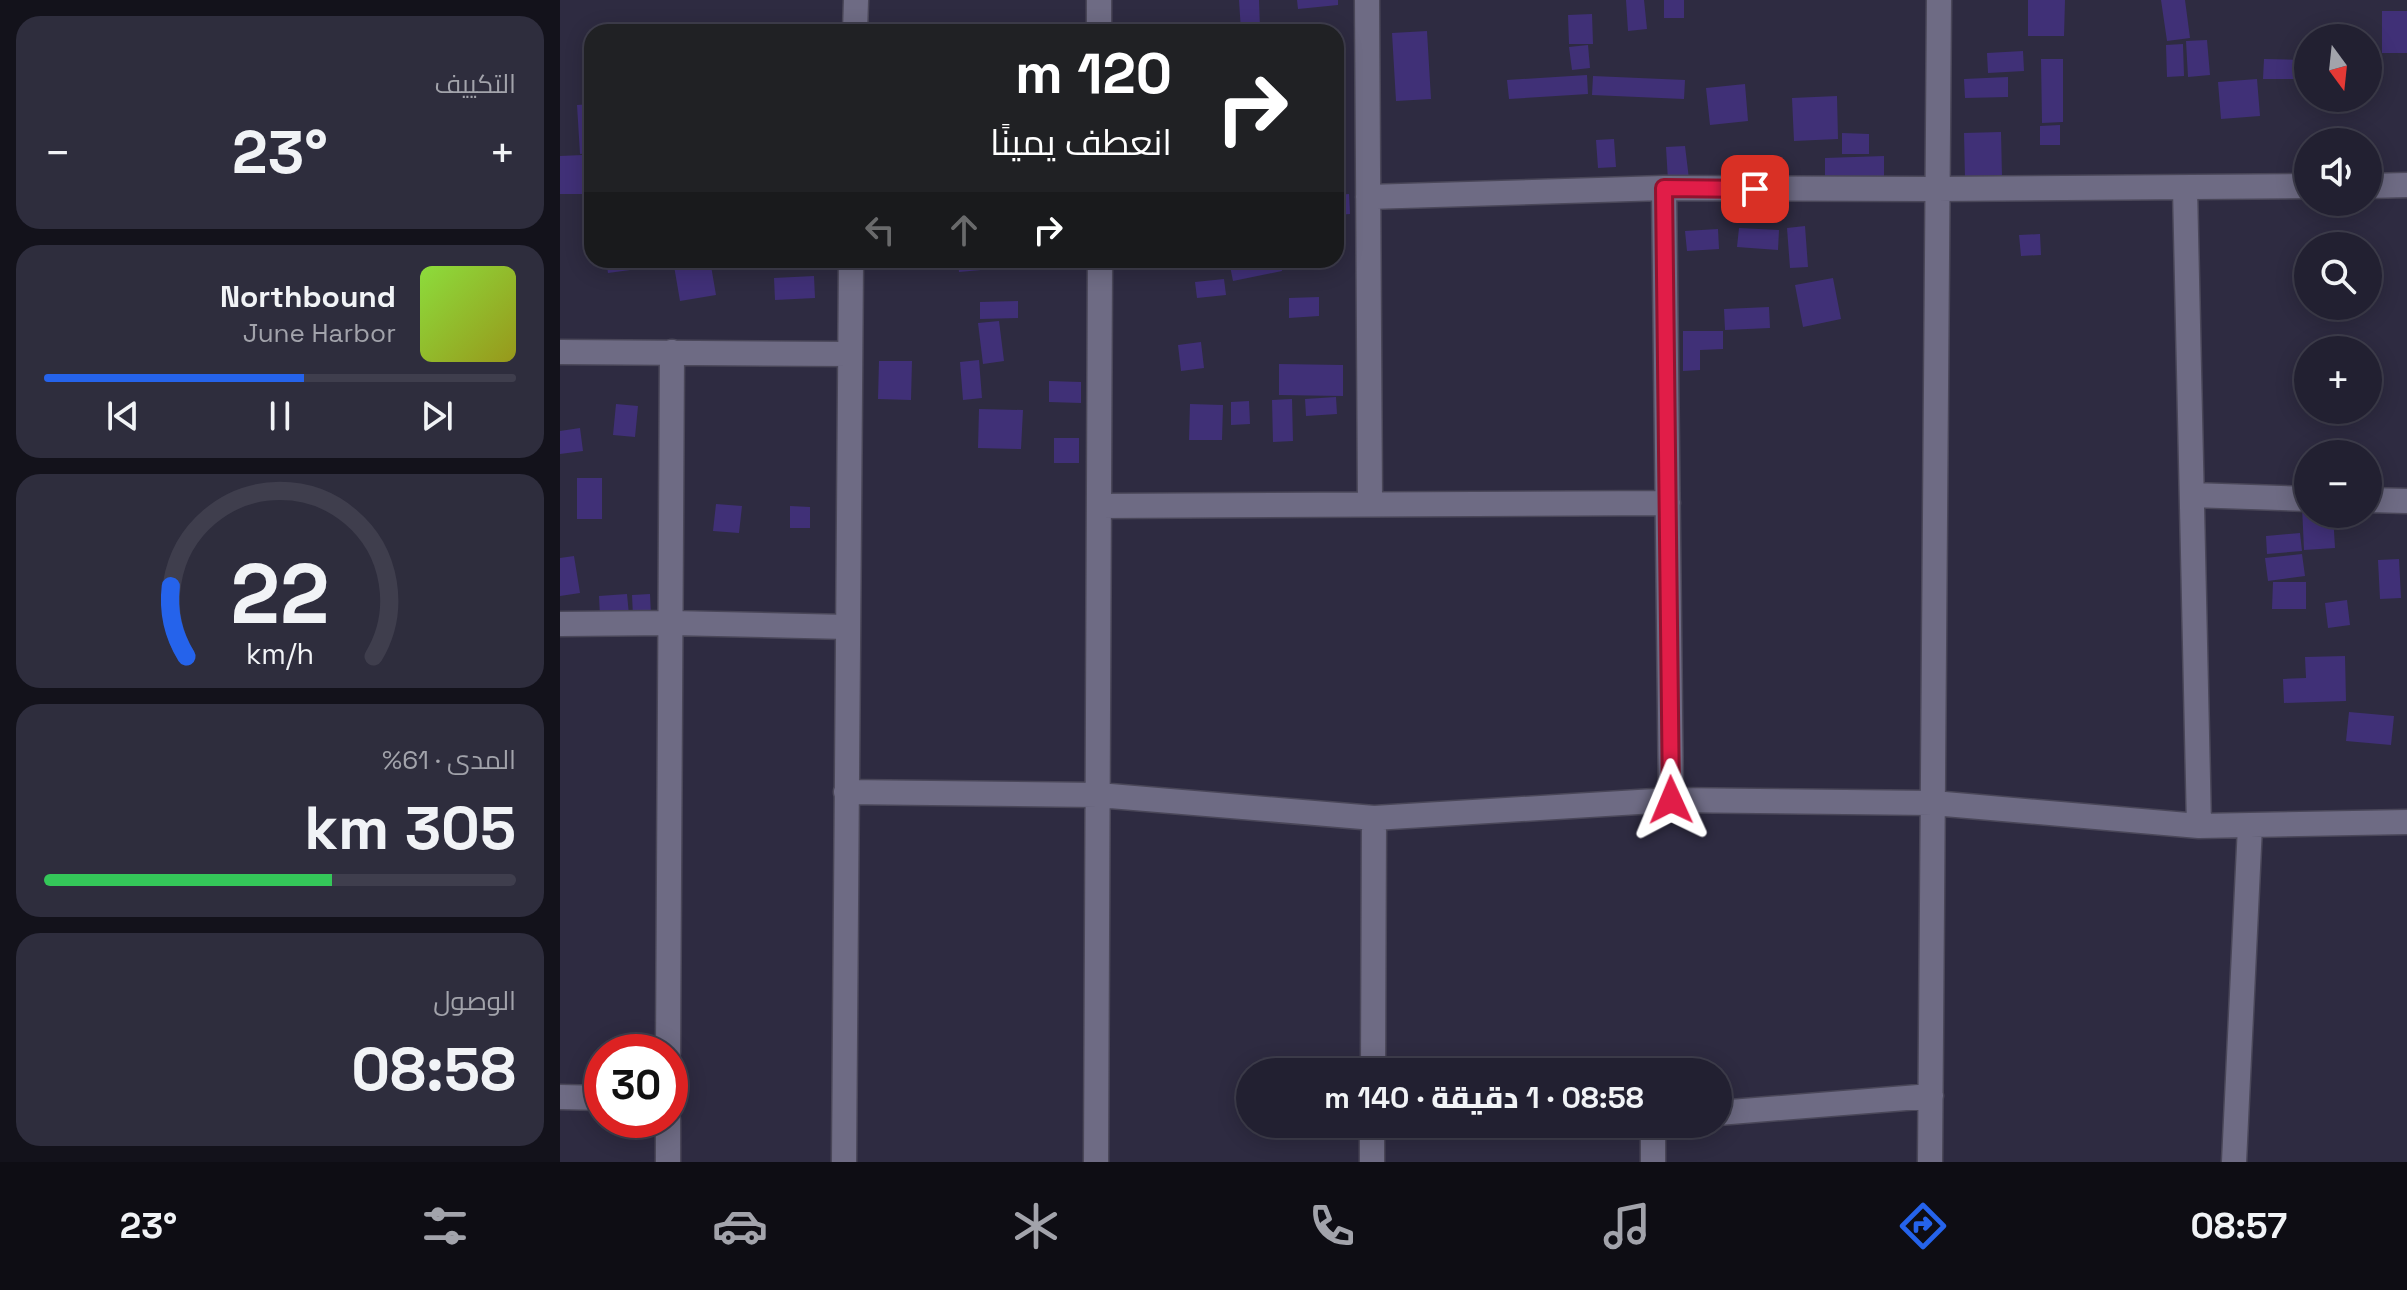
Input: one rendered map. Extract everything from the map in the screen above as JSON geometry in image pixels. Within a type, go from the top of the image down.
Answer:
[{"type":"street","points":[[855,24],[856,0]]},
{"type":"street","points":[[1099,0],[1099,24]]},
{"type":"street","points":[[1367,0],[1370,504]]},
{"type":"street","points":[[1930,1162],[1939,0]]},
{"type":"street","points":[[2382,186],[2407,185]]},
{"type":"street","points":[[1368,197],[1664,188],[2294,186]]},
{"type":"street","points":[[1664,188],[1671,800]]},
{"type":"street","points":[[2185,188],[2199,826]]},
{"type":"street","points":[[844,1162],[851,268]]},
{"type":"street","points":[[1096,1162],[1100,268]]},
{"type":"street","points":[[560,352],[849,354]]},
{"type":"street","points":[[668,1034],[672,352]]},
{"type":"street","points":[[2192,495],[2294,499]]},
{"type":"street","points":[[2382,500],[2407,501]]},
{"type":"street","points":[[1100,506],[1668,503]]},
{"type":"street","points":[[560,624],[847,627]]},
{"type":"street","points":[[846,792],[1098,795],[1374,818],[1671,800],[1933,803],[2199,826],[2407,822]]},
{"type":"street","points":[[1373,1058],[1374,818]]},
{"type":"street","points":[[2234,1162],[2250,826]]},
{"type":"street","points":[[1732,1112],[1931,1096]]},
{"type":"street","points":[[560,1097],[584,1098]]},
{"type":"street","points":[[668,1138],[668,1162]]},
{"type":"street","points":[[1372,1138],[1372,1162]]},
{"type":"street","points":[[1653,1138],[1653,1162]]},
{"type":"building","points":[[1239,0],[1259,0],[1260,24],[1241,24]]},
{"type":"building","points":[[1297,0],[1338,0],[1338,5],[1298,9]]},
{"type":"building","points":[[1626,0],[1644,0],[1647,29],[1628,31]]},
{"type":"building","points":[[1664,0],[1684,0],[1684,18],[1664,18]]},
{"type":"building","points":[[2028,0],[2065,0],[2064,36],[2028,36]]},
{"type":"building","points":[[2161,0],[2185,0],[2190,38],[2167,41]]},
{"type":"building","points":[[2382,11],[2407,11],[2407,53],[2382,53]]},
{"type":"building","points":[[1592,14],[1593,44],[1569,44],[1568,15]]},
{"type":"building","points":[[1427,31],[1431,99],[1396,101],[1392,33]]},
{"type":"building","points":[[2207,40],[2210,75],[2188,77],[2186,41]]},
{"type":"building","points":[[2183,44],[2184,76],[2167,77],[2166,45]]},
{"type":"building","points":[[1588,45],[1590,68],[1572,70],[1569,47]]},
{"type":"building","points":[[2023,51],[2024,71],[1988,73],[1987,53]]},
{"type":"building","points":[[2041,59],[2063,59],[2063,122],[2042,123]]},
{"type":"building","points":[[2264,59],[2294,60],[2294,79],[2263,79]]},
{"type":"building","points":[[1587,75],[1588,94],[1509,99],[1507,80]]},
{"type":"building","points":[[1593,76],[1685,80],[1684,99],[1592,95]]},
{"type":"building","points":[[2008,77],[2008,97],[1965,98],[1964,79]]},
{"type":"building","points":[[2257,79],[2260,116],[2221,119],[2218,82]]},
{"type":"building","points":[[1745,84],[1748,121],[1710,125],[1706,88]]},
{"type":"building","points":[[1837,96],[1838,139],[1794,141],[1792,98]]},
{"type":"building","points":[[577,105],[584,105],[584,154],[580,154]]},
{"type":"building","points":[[2060,125],[2060,145],[2040,145],[2040,126]]},
{"type":"building","points":[[2001,132],[2002,177],[1965,178],[1964,133]]},
{"type":"building","points":[[1842,133],[1869,134],[1869,154],[1842,154]]},
{"type":"building","points":[[1614,139],[1616,167],[1598,168],[1596,140]]},
{"type":"building","points":[[1685,146],[1689,179],[1668,181],[1666,147]]},
{"type":"building","points":[[583,155],[584,194],[560,194],[560,156]]},
{"type":"building","points":[[1884,156],[1884,177],[1825,179],[1825,158]]},
{"type":"building","points":[[1344,194],[1349,194],[1350,214],[1344,214]]},
{"type":"building","points":[[1805,226],[1808,267],[1790,268],[1787,228]]},
{"type":"building","points":[[1739,228],[1779,230],[1778,250],[1737,247]]},
{"type":"building","points":[[1718,229],[1719,249],[1687,251],[1685,231]]},
{"type":"building","points":[[2040,234],[2041,255],[2021,256],[2019,235]]},
{"type":"building","points":[[607,268],[645,268],[608,273]]},
{"type":"building","points":[[674,268],[711,268],[716,295],[680,301]]},
{"type":"building","points":[[959,268],[981,268],[981,270],[959,272]]},
{"type":"building","points":[[1230,268],[1281,268],[1282,271],[1233,281]]},
{"type":"building","points":[[814,276],[815,298],[775,300],[774,278]]},
{"type":"building","points":[[1833,278],[1841,319],[1803,327],[1795,285]]},
{"type":"building","points":[[1224,279],[1226,295],[1197,298],[1195,282]]},
{"type":"building","points":[[1319,297],[1319,316],[1289,318],[1289,298]]},
{"type":"building","points":[[1018,301],[1018,318],[980,319],[980,302]]},
{"type":"building","points":[[1769,307],[1770,328],[1725,330],[1724,309]]},
{"type":"building","points":[[999,321],[1004,361],[983,364],[978,323]]},
{"type":"building","points":[[1683,331],[1723,331],[1723,349],[1700,350],[1700,370],[1683,371]]},
{"type":"building","points":[[1201,342],[1204,368],[1181,371],[1178,345]]},
{"type":"building","points":[[979,360],[982,398],[963,400],[960,362]]},
{"type":"building","points":[[879,361],[912,361],[911,400],[878,399]]},
{"type":"building","points":[[1279,364],[1343,365],[1343,396],[1279,395]]},
{"type":"building","points":[[1049,381],[1081,382],[1081,403],[1049,402]]},
{"type":"building","points":[[1336,397],[1337,414],[1306,416],[1305,399]]},
{"type":"building","points":[[1292,399],[1293,441],[1273,442],[1272,400]]},
{"type":"building","points":[[1249,401],[1250,424],[1231,425],[1231,402]]},
{"type":"building","points":[[616,404],[638,406],[635,437],[613,435]]},
{"type":"building","points":[[1190,404],[1223,405],[1222,440],[1189,440]]},
{"type":"building","points":[[979,409],[1023,410],[1021,449],[978,448]]},
{"type":"building","points":[[580,428],[583,451],[560,454],[560,431]]},
{"type":"building","points":[[1054,438],[1079,438],[1079,463],[1054,463]]},
{"type":"building","points":[[577,478],[602,478],[602,519],[577,519]]},
{"type":"building","points":[[716,504],[742,506],[739,533],[713,531]]},
{"type":"building","points":[[790,506],[810,507],[810,528],[790,528]]},
{"type":"building","points":[[2303,528],[2334,528],[2335,548],[2304,550]]},
{"type":"building","points":[[2300,533],[2302,551],[2267,554],[2266,536]]},
{"type":"building","points":[[2302,554],[2305,576],[2268,581],[2265,558]]},
{"type":"building","points":[[574,556],[580,593],[560,596],[560,558]]},
{"type":"building","points":[[2399,559],[2401,598],[2380,599],[2378,560]]},
{"type":"building","points":[[2273,582],[2306,582],[2306,609],[2272,609]]},
{"type":"building","points":[[627,594],[629,615],[600,617],[599,596]]},
{"type":"building","points":[[650,594],[651,615],[633,616],[632,595]]},
{"type":"building","points":[[2347,600],[2350,625],[2328,628],[2325,603]]},
{"type":"building","points":[[2345,656],[2346,701],[2284,703],[2283,679],[2306,678],[2305,657]]},
{"type":"building","points":[[2349,712],[2394,716],[2391,745],[2346,741]]},
{"type":"route","points":[[1671,800],[1664,188],[1755,189]]}]
